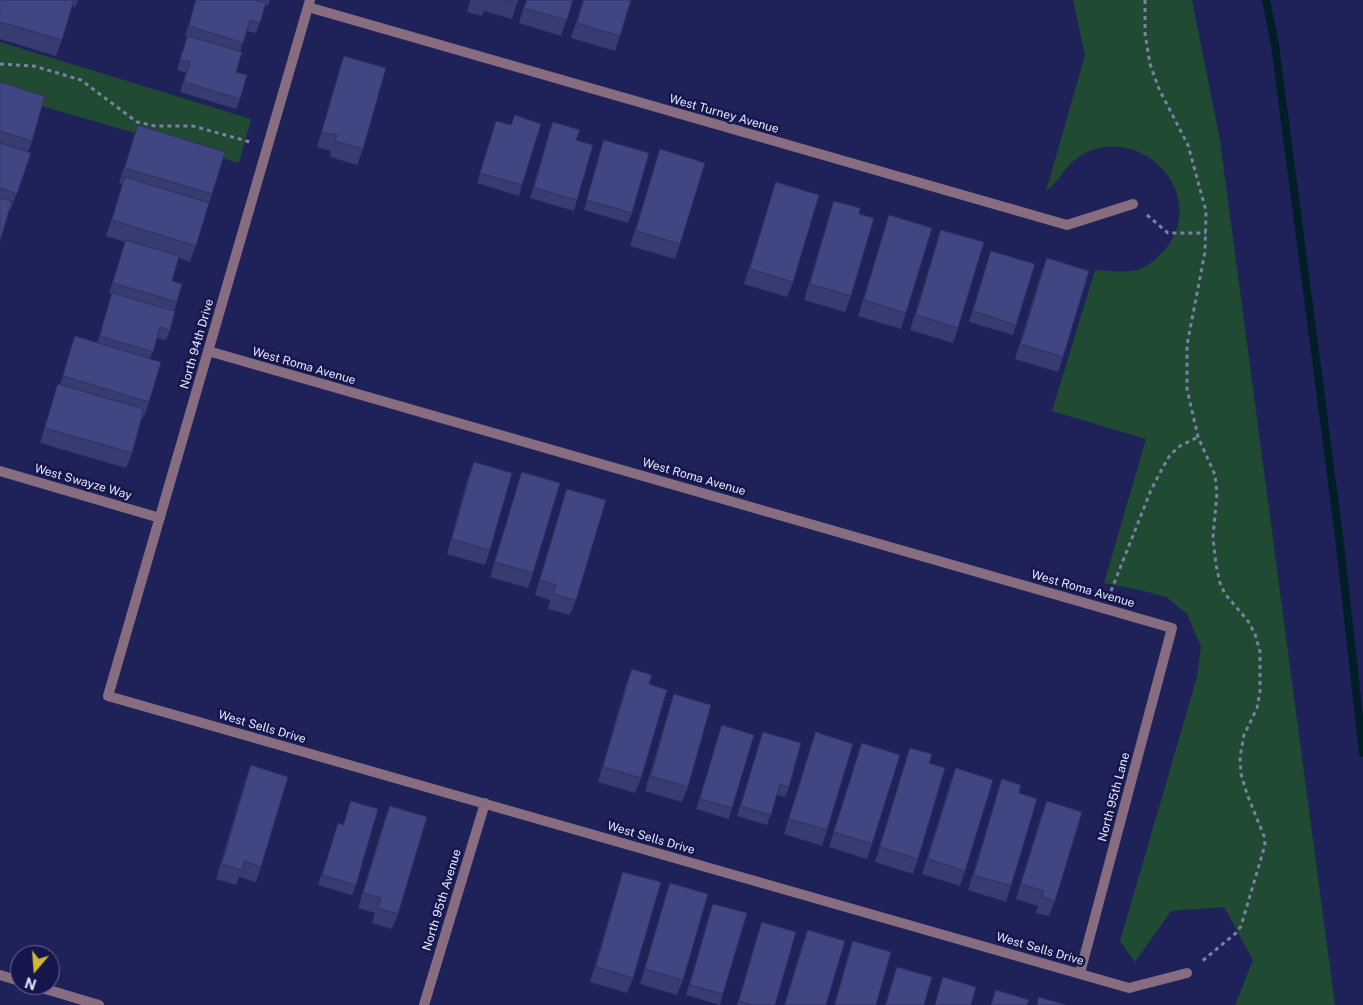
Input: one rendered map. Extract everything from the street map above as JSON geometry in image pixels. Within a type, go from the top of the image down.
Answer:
[{"type":"street","name":"North 94th Drive","points":[[108,696],[309,3]]},
{"type":"street","name":"West Turney Avenue","points":[[309,3],[1067,225],[1133,204]]},
{"type":"street","name":"West Roma Avenue","points":[[208,351],[1172,628]]},
{"type":"street","name":"West Swayze Way","points":[[0,471],[160,518]]},
{"type":"street","name":"North 95th Lane","points":[[1080,974],[1172,628]]},
{"type":"street","name":"West Sells Drive","points":[[108,696],[1129,988],[1187,973]]},
{"type":"street","name":"North 95th Avenue","points":[[424,1005],[485,803]]},
{"type":"street","points":[[60,993],[99,1005]]},
{"type":"path","points":[[1145,0],[1145,33],[1150,64],[1159,89],[1188,145],[1206,211],[1206,252],[1190,320],[1187,352],[1187,389],[1198,437],[1215,475],[1217,493],[1213,537],[1216,565],[1220,583],[1225,594],[1252,627],[1260,652],[1260,691],[1257,708],[1244,734],[1240,757],[1241,774],[1264,836],[1265,845],[1241,926],[1236,933],[1187,973]]},
{"type":"path","points":[[0,64],[34,66],[82,80],[137,122],[155,126],[193,126],[267,147]]},
{"type":"path","points":[[1133,204],[1168,233],[1206,233]]},
{"type":"path","points":[[1106,609],[1162,469],[1180,446],[1198,437]]},
{"type":"green space","points":[[1073,0],[1192,0],[1220,141],[1335,1005],[1235,1005],[1253,960],[1224,907],[1171,911],[1135,962],[1120,941],[1197,677],[1201,647],[1187,614],[1166,597],[1104,583],[1146,439],[1052,411],[1095,270],[1132,271],[1141,269],[1152,262],[1165,250],[1177,229],[1180,207],[1174,187],[1162,169],[1145,155],[1125,148],[1103,147],[1080,156],[1070,164],[1046,191],[1085,55]]},
{"type":"green space","points":[[0,42],[251,119],[239,163],[0,94]]},
{"type":"building","points":[[0,0],[74,0],[62,40],[0,22]]},
{"type":"building","points":[[196,0],[255,0],[266,3],[260,23],[250,20],[243,43],[189,26]]},
{"type":"building","points":[[506,0],[518,0],[517,3]]},
{"type":"building","points":[[527,0],[573,0],[567,20],[524,8]]},
{"type":"building","points":[[584,0],[631,0],[620,36],[577,23]]},
{"type":"building","points":[[188,36],[242,52],[236,72],[247,75],[240,99],[184,82],[190,62],[180,60]]},
{"type":"building","points":[[344,56],[386,68],[363,149],[335,141],[337,135],[322,132]]},
{"type":"building","points":[[0,82],[45,96],[32,141],[0,131]]},
{"type":"building","points":[[515,115],[541,124],[522,185],[480,173],[496,121],[511,125]]},
{"type":"building","points":[[553,122],[580,130],[576,140],[593,145],[577,200],[534,188]]},
{"type":"building","points":[[138,125],[225,152],[212,194],[125,168]]},
{"type":"building","points":[[604,140],[649,153],[632,213],[587,200]]},
{"type":"building","points":[[0,143],[31,153],[17,194],[0,188]]},
{"type":"building","points":[[660,149],[705,163],[680,244],[636,231]]},
{"type":"building","points":[[125,177],[209,203],[196,246],[112,220]]},
{"type":"building","points":[[776,182],[819,195],[793,282],[750,269]]},
{"type":"building","points":[[0,198],[12,201],[0,241]]},
{"type":"building","points":[[834,201],[860,208],[859,214],[874,218],[851,296],[810,284]]},
{"type":"building","points":[[889,215],[932,228],[906,313],[864,300]]},
{"type":"building","points":[[941,230],[984,242],[958,328],[916,315]]},
{"type":"building","points":[[126,240],[179,256],[172,281],[182,284],[177,302],[113,283]]},
{"type":"building","points":[[991,251],[1035,264],[1016,325],[973,311]]},
{"type":"building","points":[[1047,258],[1089,271],[1063,357],[1021,344]]},
{"type":"building","points":[[112,293],[175,311],[170,330],[160,327],[153,352],[100,336]]},
{"type":"building","points":[[75,336],[161,362],[149,402],[63,376]]},
{"type":"building","points":[[58,384],[144,409],[132,453],[45,428]]},
{"type":"building","points":[[474,462],[512,473],[490,550],[452,539]]},
{"type":"building","points":[[522,472],[560,483],[533,573],[495,562]]},
{"type":"building","points":[[567,489],[606,500],[576,600],[553,594],[556,585],[540,580]]},
{"type":"building","points":[[632,669],[652,675],[649,684],[667,690],[641,778],[603,767]]},
{"type":"building","points":[[674,694],[711,705],[688,787],[651,776]]},
{"type":"building","points":[[722,725],[754,735],[732,808],[700,799]]},
{"type":"building","points":[[763,732],[801,743],[789,787],[780,784],[771,815],[741,806]]},
{"type":"building","points":[[816,732],[853,744],[827,830],[789,819]]},
{"type":"building","points":[[862,743],[900,755],[872,844],[834,832]]},
{"type":"building","points":[[910,748],[932,754],[929,763],[945,768],[918,859],[880,847]]},
{"type":"building","points":[[251,765],[288,777],[261,867],[244,861],[242,870],[222,864]]},
{"type":"building","points":[[956,768],[993,780],[965,871],[928,859]]},
{"type":"building","points":[[1002,779],[1021,785],[1019,793],[1037,799],[1011,886],[974,875]]},
{"type":"building","points":[[351,801],[378,809],[356,885],[322,875],[338,823],[343,825]]},
{"type":"building","points":[[1047,801],[1082,812],[1055,901],[1042,897],[1044,891],[1021,884]]},
{"type":"building","points":[[390,806],[427,817],[398,914],[378,908],[381,898],[363,893]]},
{"type":"building","points":[[623,872],[661,882],[633,978],[596,967]]},
{"type":"building","points":[[670,883],[708,894],[683,980],[645,969]]},
{"type":"building","points":[[713,904],[747,913],[723,994],[690,985]]},
{"type":"building","points":[[762,922],[796,932],[775,1005],[753,1005],[739,1001]]},
{"type":"building","points":[[808,930],[845,941],[826,1005],[785,1005]]},
{"type":"building","points":[[853,941],[891,952],[876,1005],[835,1005]]},
{"type":"building","points":[[897,967],[932,977],[924,1005],[886,1005]]},
{"type":"building","points":[[943,977],[976,987],[971,1005],[935,1005]]},
{"type":"building","points":[[996,990],[1029,1000],[1027,1005],[991,1005]]},
{"type":"building","points":[[1039,997],[1067,1005],[1037,1005]]},
{"type":"waterway","points":[[1266,0],[1275,45],[1339,536],[1363,753]]}]
